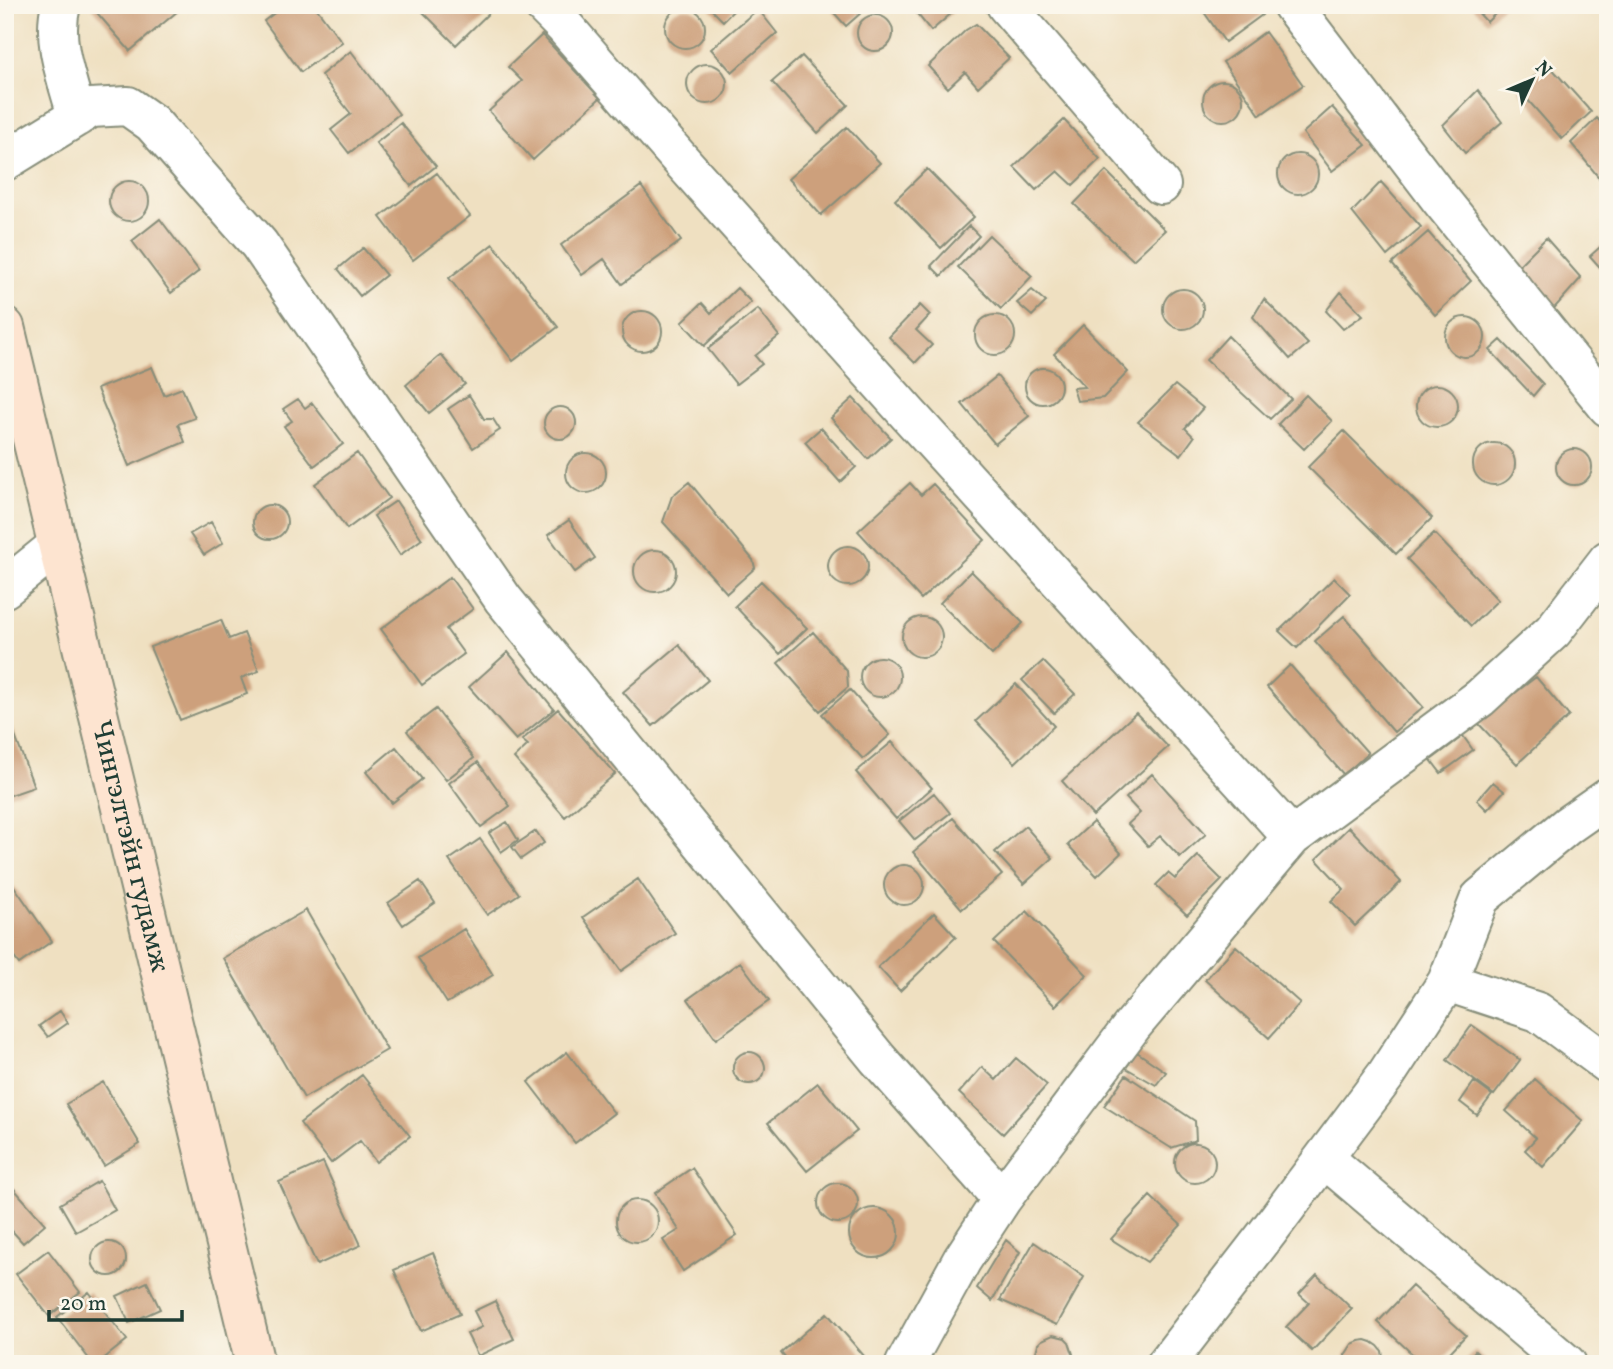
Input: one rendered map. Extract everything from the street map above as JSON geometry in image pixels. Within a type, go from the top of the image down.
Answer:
[{"type":"main road","name":"Чингэлтэйн гудамж","points":[[5,327],[255,1364]]},
{"type":"street","points":[[61,5],[59,44],[77,117]]},
{"type":"street","points":[[543,5],[908,414],[1292,837]]},
{"type":"street","points":[[1006,5],[1161,185]]},
{"type":"street","points":[[1292,5],[1440,199],[1608,407]]},
{"type":"street","points":[[5,162],[91,108],[128,106],[152,123],[260,244],[503,599],[878,1059],[1002,1199]]},
{"type":"street","points":[[5,587],[58,545]]},
{"type":"street","points":[[905,1364],[962,1260],[1002,1199],[1132,1027],[1292,837],[1480,698],[1553,631],[1608,560]]},
{"type":"street","points":[[1168,1363],[1386,1075],[1447,982],[1480,898],[1568,825],[1608,797]]},
{"type":"street","points":[[1447,982],[1538,1012],[1608,1064]]},
{"type":"street","points":[[1324,1158],[1567,1364]]},
{"type":"building","points":[[185,5],[130,51],[92,7]]},
{"type":"building","points":[[285,5],[314,5],[342,42],[301,72],[264,21]]},
{"type":"building","points":[[416,5],[497,5],[456,45]]},
{"type":"building","points":[[707,5],[739,5],[723,21]]},
{"type":"building","points":[[827,5],[870,5],[846,26]]},
{"type":"building","points":[[910,5],[961,5],[931,31]]},
{"type":"building","points":[[1199,5],[1255,5],[1262,15],[1225,42]]},
{"type":"building","points":[[1471,5],[1504,5],[1487,22]]},
{"type":"building","points":[[685,8],[699,14],[705,28],[699,42],[685,48],[671,42],[665,28],[671,14]]},
{"type":"building","points":[[758,9],[777,33],[732,72],[711,49]]},
{"type":"building","points":[[875,15],[887,21],[893,33],[887,45],[875,51],[863,45],[857,33],[863,21]]},
{"type":"building","points":[[976,24],[1009,58],[978,87],[965,72],[948,88],[928,66]]},
{"type":"building","points":[[1265,32],[1303,85],[1260,115],[1223,62]]},
{"type":"building","points":[[542,35],[600,98],[533,160],[489,111],[522,81],[508,67]]},
{"type":"building","points":[[351,51],[399,114],[349,153],[331,130],[351,114],[321,75]]},
{"type":"building","points":[[802,56],[848,105],[818,133],[772,82]]},
{"type":"building","points":[[707,64],[721,70],[727,84],[721,98],[707,104],[693,98],[687,84],[693,70]]},
{"type":"building","points":[[1548,64],[1591,112],[1562,139],[1519,90]]},
{"type":"building","points":[[1223,81],[1237,87],[1243,101],[1237,115],[1223,121],[1209,115],[1203,101],[1209,87]]},
{"type":"building","points":[[1478,90],[1502,122],[1465,153],[1443,125]]},
{"type":"building","points":[[1332,107],[1366,145],[1332,171],[1303,133]]},
{"type":"building","points":[[1597,118],[1608,131],[1608,189],[1571,143]]},
{"type":"building","points":[[1064,120],[1100,159],[1073,185],[1058,171],[1036,190],[1014,167]]},
{"type":"building","points":[[401,123],[436,166],[411,186],[376,143]]},
{"type":"building","points":[[847,127],[880,163],[821,215],[788,179]]},
{"type":"building","points":[[1298,154],[1312,160],[1318,174],[1312,188],[1298,194],[1284,188],[1278,174],[1284,160]]},
{"type":"building","points":[[927,169],[974,217],[941,248],[895,200]]},
{"type":"building","points":[[1106,171],[1165,230],[1133,260],[1074,204]]},
{"type":"building","points":[[437,173],[470,216],[413,260],[380,217]]},
{"type":"building","points":[[129,181],[143,187],[149,201],[143,215],[129,221],[115,215],[109,201],[115,187]]},
{"type":"building","points":[[1381,182],[1421,227],[1387,256],[1352,212]]},
{"type":"building","points":[[641,186],[681,241],[622,284],[604,259],[582,275],[561,245]]},
{"type":"building","points":[[160,219],[199,271],[171,293],[132,241]]},
{"type":"building","points":[[969,226],[979,236],[941,276],[931,266]]},
{"type":"building","points":[[1428,232],[1471,281],[1435,315],[1392,264]]},
{"type":"building","points":[[989,235],[1032,276],[1001,309],[958,267]]},
{"type":"building","points":[[1546,238],[1581,278],[1549,314],[1512,272]]},
{"type":"building","points":[[1608,240],[1608,273],[1606,274],[1590,256]]},
{"type":"building","points":[[493,244],[558,327],[513,361],[449,278]]},
{"type":"building","points":[[363,248],[386,275],[360,296],[338,269]]},
{"type":"building","points":[[737,288],[751,302],[704,346],[682,322],[702,303],[711,313]]},
{"type":"building","points":[[1183,289],[1197,295],[1203,309],[1197,323],[1183,329],[1169,323],[1163,309],[1169,295]]},
{"type":"building","points":[[1032,290],[1046,302],[1032,316],[1017,303]]},
{"type":"building","points":[[1341,292],[1363,315],[1343,329],[1326,311]]},
{"type":"building","points":[[1264,299],[1308,344],[1290,359],[1253,317]]},
{"type":"building","points":[[920,305],[930,315],[916,330],[932,345],[915,363],[889,337]]},
{"type":"building","points":[[758,309],[779,336],[755,356],[762,364],[736,384],[708,349]]},
{"type":"building","points":[[642,311],[656,317],[662,331],[656,345],[642,351],[628,345],[622,331],[628,317]]},
{"type":"building","points":[[995,315],[1009,321],[1015,335],[1009,349],[995,355],[981,349],[975,335],[981,321]]},
{"type":"building","points":[[1465,317],[1479,323],[1485,337],[1479,351],[1465,357],[1451,351],[1445,337],[1451,323]]},
{"type":"building","points":[[1083,325],[1128,372],[1103,398],[1077,401],[1073,388],[1085,387],[1054,354]]},
{"type":"building","points":[[1228,336],[1291,399],[1270,419],[1206,360]]},
{"type":"building","points":[[1501,340],[1543,384],[1533,396],[1490,350]]},
{"type":"building","points":[[441,355],[465,384],[429,413],[406,385]]},
{"type":"building","points":[[152,367],[164,395],[182,388],[195,418],[178,424],[185,442],[129,466],[97,389]]},
{"type":"building","points":[[1043,368],[1056,373],[1061,386],[1056,399],[1043,404],[1030,399],[1025,386],[1030,373]]},
{"type":"building","points":[[997,376],[1029,416],[995,444],[962,404]]},
{"type":"building","points":[[1175,385],[1203,408],[1185,428],[1194,437],[1181,455],[1138,422]]},
{"type":"building","points":[[1437,385],[1452,391],[1458,406],[1452,421],[1437,427],[1422,421],[1416,406],[1422,391]]},
{"type":"building","points":[[469,395],[484,419],[493,419],[500,430],[473,448],[448,409]]},
{"type":"building","points":[[1306,395],[1332,421],[1304,449],[1278,424]]},
{"type":"building","points":[[853,398],[891,438],[868,459],[831,418]]},
{"type":"building","points":[[298,399],[305,408],[312,403],[343,444],[314,466],[284,426],[292,421],[283,409]]},
{"type":"building","points":[[560,407],[571,412],[576,423],[571,434],[560,439],[549,434],[544,423],[549,412]]},
{"type":"building","points":[[821,428],[856,467],[840,482],[805,442]]},
{"type":"building","points":[[1344,431],[1432,518],[1396,554],[1308,467]]},
{"type":"building","points":[[1494,443],[1509,449],[1515,464],[1509,479],[1494,485],[1479,479],[1473,464],[1479,449]]},
{"type":"building","points":[[1574,449],[1587,454],[1592,467],[1587,480],[1574,485],[1561,480],[1556,467],[1561,454]]},
{"type":"building","points":[[357,453],[389,498],[347,529],[315,484]]},
{"type":"building","points":[[586,453],[600,459],[606,473],[600,487],[586,493],[572,487],[566,473],[572,459]]},
{"type":"building","points":[[689,482],[753,560],[755,568],[727,593],[663,522],[672,496]]},
{"type":"building","points":[[910,483],[921,495],[933,484],[985,540],[921,599],[858,531]]},
{"type":"building","points":[[396,501],[422,539],[400,555],[374,516]]},
{"type":"building","points":[[270,505],[282,510],[287,522],[282,534],[270,539],[258,534],[253,522],[258,510]]},
{"type":"building","points":[[569,520],[595,558],[575,572],[548,535]]},
{"type":"building","points":[[211,522],[223,543],[204,555],[190,534]]},
{"type":"building","points":[[1434,533],[1498,600],[1471,626],[1407,559]]},
{"type":"building","points":[[848,546],[856,547],[862,552],[867,558],[867,574],[862,580],[856,585],[848,586],[840,585],[834,580],[829,574],[828,566],[829,558],[834,552],[840,547]]},
{"type":"building","points":[[655,550],[670,556],[676,571],[670,586],[655,592],[640,586],[634,571],[640,556]]},
{"type":"building","points":[[971,571],[1023,623],[992,655],[940,603]]},
{"type":"building","points":[[450,577],[473,609],[446,629],[464,654],[422,685],[381,629]]},
{"type":"building","points":[[1334,578],[1350,594],[1297,648],[1279,631]]},
{"type":"building","points":[[761,581],[807,628],[780,654],[735,606]]},
{"type":"building","points":[[1344,616],[1423,707],[1394,732],[1315,641]]},
{"type":"building","points":[[922,617],[936,623],[942,637],[936,651],[922,657],[908,651],[902,637],[908,623]]},
{"type":"building","points":[[221,620],[229,639],[244,633],[259,671],[241,678],[247,694],[180,720],[150,647]]},
{"type":"building","points":[[813,632],[847,671],[848,687],[820,711],[778,663]]},
{"type":"building","points":[[679,645],[708,680],[653,726],[623,692]]},
{"type":"building","points":[[508,652],[554,709],[516,740],[469,687]]},
{"type":"building","points":[[880,657],[888,658],[894,663],[899,669],[899,685],[894,691],[888,696],[880,697],[872,696],[866,691],[861,685],[860,677],[861,669],[866,663],[872,658]]},
{"type":"building","points":[[1043,661],[1075,694],[1054,713],[1022,680]]},
{"type":"building","points":[[1290,665],[1368,753],[1344,775],[1267,687]]},
{"type":"building","points":[[1536,677],[1569,716],[1517,764],[1477,722]]},
{"type":"building","points":[[1016,684],[1054,726],[1015,763],[976,721]]},
{"type":"building","points":[[850,690],[890,735],[863,759],[822,714]]},
{"type":"building","points":[[5,709],[34,787],[5,797]]},
{"type":"building","points":[[436,709],[474,758],[446,780],[407,731]]},
{"type":"building","points":[[558,709],[615,774],[565,817],[514,758],[528,745],[522,740]]},
{"type":"building","points":[[1136,713],[1168,747],[1093,816],[1062,781]]},
{"type":"building","points":[[1463,736],[1473,750],[1441,773],[1431,760]]},
{"type":"building","points":[[892,742],[932,788],[896,819],[856,772]]},
{"type":"building","points":[[396,747],[422,779],[392,803],[366,772]]},
{"type":"building","points":[[478,762],[510,806],[481,827],[449,783]]},
{"type":"building","points":[[1152,774],[1206,834],[1180,857],[1160,836],[1148,846],[1128,824],[1140,813],[1126,798]]},
{"type":"building","points":[[1493,782],[1504,791],[1487,810],[1477,800]]},
{"type":"building","points":[[934,793],[950,813],[915,840],[899,821]]},
{"type":"building","points":[[953,818],[1002,875],[962,909],[913,852]]},
{"type":"building","points":[[507,822],[518,840],[501,852],[489,833]]},
{"type":"building","points":[[1093,822],[1121,853],[1097,876],[1068,845]]},
{"type":"building","points":[[1025,826],[1053,858],[1024,884],[995,852]]},
{"type":"building","points":[[1349,827],[1401,882],[1355,926],[1331,901],[1344,889],[1316,859]]},
{"type":"building","points":[[536,831],[544,843],[521,859],[512,847]]},
{"type":"building","points":[[480,839],[519,894],[487,915],[449,860]]},
{"type":"building","points":[[1198,856],[1222,880],[1187,915],[1156,885],[1168,873],[1175,879]]},
{"type":"building","points":[[904,865],[918,871],[924,885],[918,899],[904,905],[890,899],[884,885],[890,871]]},
{"type":"building","points":[[638,879],[675,933],[621,971],[583,917]]},
{"type":"building","points":[[420,881],[435,903],[403,925],[388,903]]},
{"type":"building","points":[[14,886],[52,941],[19,964],[5,945],[5,892]]},
{"type":"building","points":[[306,910],[387,1050],[304,1098],[223,958]]},
{"type":"building","points":[[1027,911],[1087,975],[1055,1006],[994,942]]},
{"type":"building","points":[[934,913],[956,937],[900,991],[878,967]]},
{"type":"building","points":[[464,929],[493,975],[447,1003],[418,958]]},
{"type":"building","points":[[1236,946],[1300,1003],[1269,1038],[1205,980]]},
{"type":"building","points":[[740,962],[769,1001],[716,1039],[688,999]]},
{"type":"building","points":[[60,1011],[68,1023],[48,1037],[39,1026]]},
{"type":"building","points":[[1472,1025],[1520,1060],[1494,1095],[1447,1060]]},
{"type":"building","points":[[567,1052],[614,1113],[575,1143],[528,1082]]},
{"type":"building","points":[[749,1052],[760,1057],[765,1068],[760,1079],[749,1084],[738,1079],[733,1068],[738,1057]]},
{"type":"building","points":[[1137,1052],[1166,1072],[1156,1085],[1126,1068]]},
{"type":"building","points":[[1016,1058],[1047,1085],[1003,1134],[959,1093],[982,1067],[996,1080]]},
{"type":"building","points":[[362,1075],[410,1136],[376,1162],[360,1141],[331,1163],[300,1123]]},
{"type":"building","points":[[1126,1075],[1195,1121],[1196,1140],[1171,1148],[1104,1106]]},
{"type":"building","points":[[1535,1079],[1583,1121],[1543,1167],[1525,1150],[1536,1138],[1506,1111]]},
{"type":"building","points":[[103,1082],[140,1144],[104,1166],[66,1104]]},
{"type":"building","points":[[1474,1082],[1492,1095],[1477,1115],[1460,1102]]},
{"type":"building","points":[[818,1083],[857,1131],[807,1171],[768,1123]]},
{"type":"building","points":[[1195,1143],[1209,1149],[1215,1163],[1209,1177],[1195,1183],[1181,1177],[1175,1163],[1181,1149]]},
{"type":"building","points":[[323,1162],[361,1245],[317,1265],[279,1182]]},
{"type":"building","points":[[692,1168],[737,1235],[683,1271],[663,1240],[679,1230],[655,1193]]},
{"type":"building","points":[[99,1181],[115,1210],[76,1232],[60,1204]]},
{"type":"building","points":[[8,1182],[45,1224],[23,1243],[5,1223],[5,1185]]},
{"type":"building","points":[[838,1183],[852,1189],[858,1203],[852,1217],[838,1223],[824,1217],[818,1203],[824,1189]]},
{"type":"building","points":[[1150,1196],[1181,1225],[1147,1262],[1111,1239]]},
{"type":"building","points":[[637,1200],[652,1206],[658,1221],[652,1236],[637,1242],[622,1236],[616,1221],[622,1206]]},
{"type":"building","points":[[874,1208],[891,1216],[899,1233],[891,1250],[874,1258],[857,1250],[849,1233],[857,1216]]},
{"type":"building","points":[[1006,1240],[1020,1252],[992,1301],[977,1288]]},
{"type":"building","points":[[109,1242],[121,1247],[126,1259],[121,1271],[109,1276],[97,1271],[92,1259],[97,1247]]},
{"type":"building","points":[[1034,1242],[1084,1277],[1057,1325],[1000,1300]]},
{"type":"building","points":[[48,1250],[80,1292],[49,1316],[16,1274]]},
{"type":"building","points":[[433,1253],[460,1314],[421,1331],[394,1270]]},
{"type":"building","points":[[1317,1275],[1352,1309],[1312,1351],[1286,1327],[1309,1303],[1299,1294]]},
{"type":"building","points":[[147,1282],[160,1309],[129,1323],[117,1296]]},
{"type":"building","points":[[1412,1286],[1466,1335],[1439,1364],[1423,1364],[1378,1322]]},
{"type":"building","points":[[89,1292],[127,1340],[97,1364],[93,1364],[57,1317]]},
{"type":"building","points":[[495,1301],[514,1339],[478,1356],[467,1334],[482,1327],[474,1311]]},
{"type":"building","points":[[827,1313],[871,1364],[790,1364],[781,1353]]},
{"type":"building","points":[[1053,1335],[1069,1342],[1073,1354],[1071,1364],[1038,1364],[1035,1356],[1038,1344]]},
{"type":"building","points":[[1366,1340],[1382,1351],[1384,1364],[1345,1364],[1345,1355],[1352,1344]]},
{"type":"building","points":[[1475,1351],[1490,1364],[1463,1364]]}]
